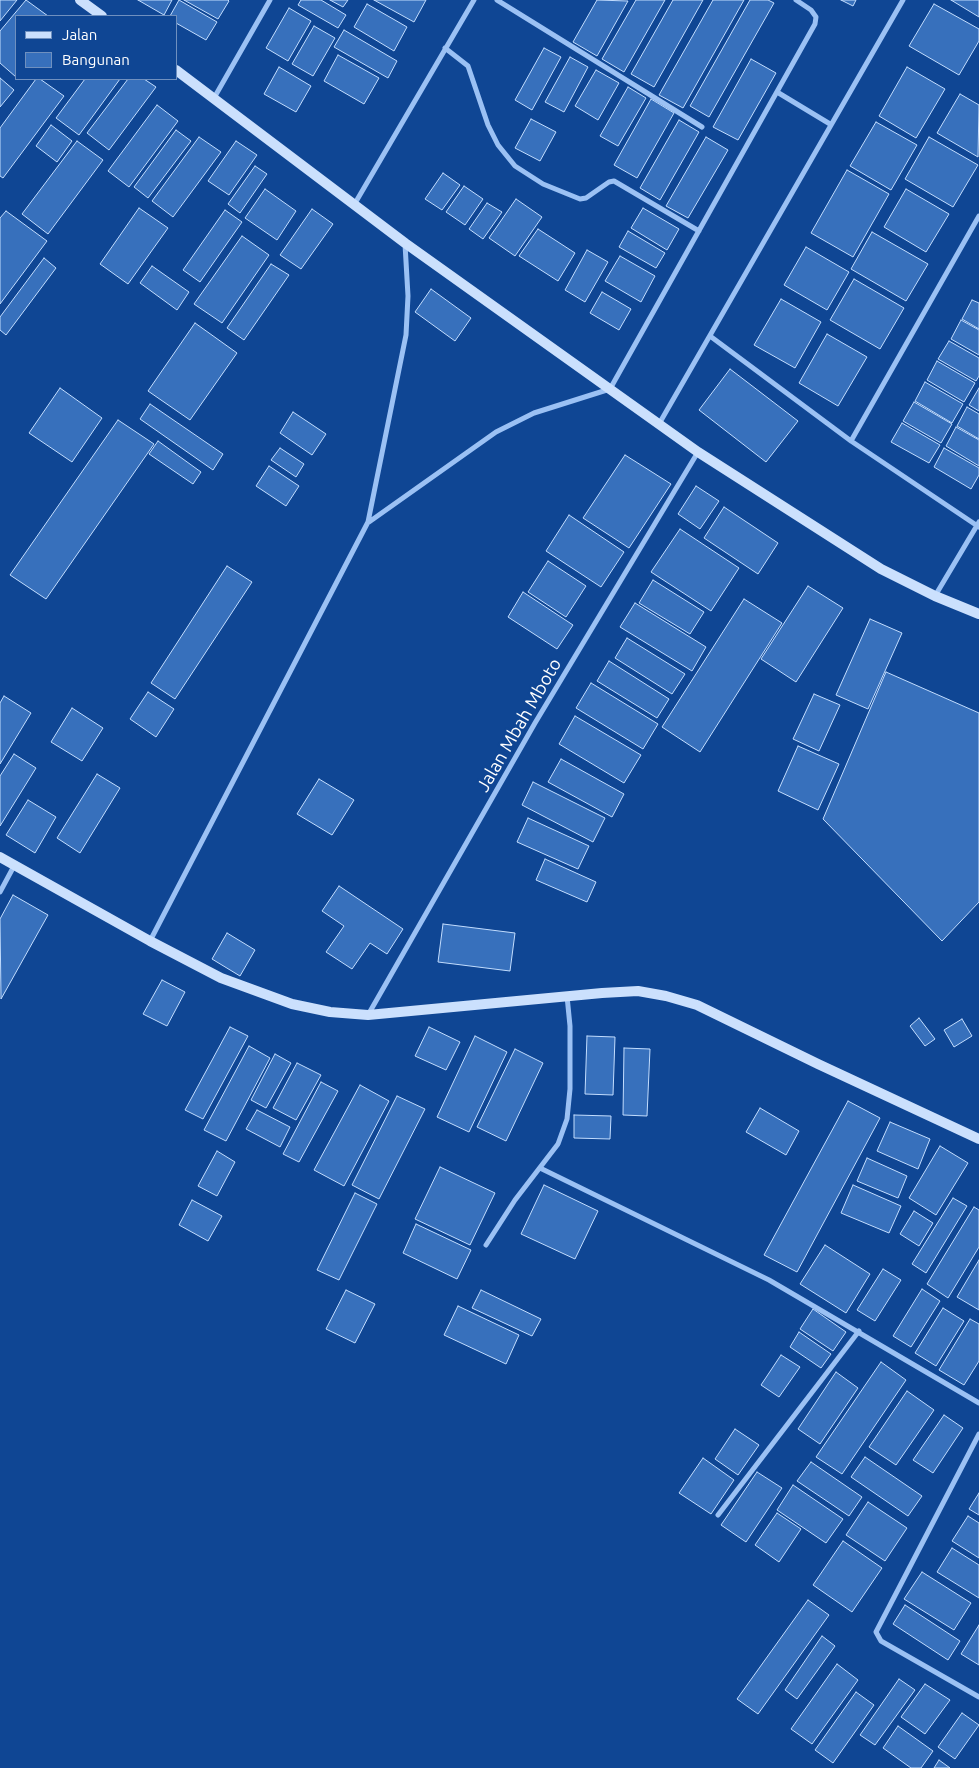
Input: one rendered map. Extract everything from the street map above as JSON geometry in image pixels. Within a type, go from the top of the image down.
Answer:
[{"type":"street","points":[[214,98],[270,0]]},
{"type":"street","points":[[354,205],[474,0]]},
{"type":"street","points":[[497,0],[702,126]]},
{"type":"street","points":[[368,522],[496,432],[534,414],[610,389],[815,24],[816,17],[811,10],[796,0]]},
{"type":"street","points":[[658,425],[903,0]]},
{"type":"street","points":[[85,2],[101,15]]},
{"type":"street","points":[[445,48],[468,66],[488,125],[498,145],[515,166],[543,184],[580,199],[591,195],[608,182],[614,181],[699,231]]},
{"type":"street","points":[[178,71],[405,243],[658,425],[881,569],[935,596],[979,614]]},
{"type":"street","points":[[777,92],[830,124]]},
{"type":"street","points":[[850,441],[979,216]]},
{"type":"street","points":[[150,941],[368,522],[406,335],[408,296],[405,243]]},
{"type":"street","points":[[710,336],[850,441],[978,525],[935,596]]},
{"type":"street","name":"Jalan Mbah Mboto","points":[[368,1015],[536,723],[698,452]]},
{"type":"street","points":[[0,857],[150,941],[221,978],[262,995],[292,1004],[330,1012],[368,1015],[638,991],[666,996],[697,1005],[979,1139]]},
{"type":"street","points":[[0,892],[14,866]]},
{"type":"street","points":[[486,1245],[515,1200],[558,1144],[567,1120],[570,1089],[570,1026],[567,996]]},
{"type":"street","points":[[540,1168],[770,1280],[979,1403]]},
{"type":"street","points":[[718,1515],[859,1331]]},
{"type":"street","points":[[979,1434],[876,1632],[881,1641],[979,1697]]},
{"type":"building","points":[[0,0],[17,0],[0,21]]},
{"type":"building","points":[[26,0],[47,15],[15,15],[15,76],[0,63],[0,31]]},
{"type":"building","points":[[138,0],[172,0],[164,15]]},
{"type":"building","points":[[179,0],[217,22],[206,40],[178,24],[178,15],[171,15]]},
{"type":"building","points":[[184,0],[228,0],[229,1],[218,19]]},
{"type":"building","points":[[301,0],[321,0],[346,15],[338,28],[298,5]]},
{"type":"building","points":[[330,0],[348,0],[343,7]]},
{"type":"building","points":[[374,0],[426,0],[414,22]]},
{"type":"building","points":[[597,0],[628,1],[597,56],[573,42]]},
{"type":"building","points":[[636,0],[665,0],[624,72],[602,59]]},
{"type":"building","points":[[673,0],[703,0],[654,87],[631,74]]},
{"type":"building","points":[[713,0],[744,0],[683,108],[659,95]]},
{"type":"building","points":[[750,0],[768,0],[774,3],[709,117],[690,106]]},
{"type":"building","points":[[841,0],[856,0],[853,6]]},
{"type":"building","points":[[951,0],[979,0],[979,17]]},
{"type":"building","points":[[367,4],[407,27],[394,51],[354,27]]},
{"type":"building","points":[[934,4],[979,29],[979,41],[959,75],[909,46]]},
{"type":"building","points":[[289,8],[311,21],[288,61],[266,48]]},
{"type":"building","points":[[314,26],[335,38],[313,76],[292,64]]},
{"type":"building","points":[[344,30],[397,61],[388,78],[334,47]]},
{"type":"building","points":[[544,48],[561,57],[532,110],[515,100]]},
{"type":"building","points":[[338,55],[379,78],[364,104],[324,81]]},
{"type":"building","points":[[570,57],[588,67],[564,112],[545,102]]},
{"type":"building","points":[[751,59],[776,73],[738,140],[713,127]]},
{"type":"building","points":[[279,67],[311,86],[296,112],[264,94]]},
{"type":"building","points":[[907,67],[945,89],[916,138],[879,116]]},
{"type":"building","points":[[596,70],[619,83],[598,120],[575,106]]},
{"type":"building","points":[[0,78],[14,90],[0,107]]},
{"type":"building","points":[[35,80],[41,80],[64,96],[3,178],[0,176],[0,128]]},
{"type":"building","points":[[84,80],[119,80],[79,135],[56,118]]},
{"type":"building","points":[[127,80],[146,80],[156,87],[109,150],[87,133]]},
{"type":"building","points":[[628,87],[646,98],[618,146],[600,136]]},
{"type":"building","points":[[960,94],[979,105],[978,157],[937,133]]},
{"type":"building","points":[[651,99],[674,113],[637,178],[614,165]]},
{"type":"building","points":[[157,105],[178,121],[129,187],[108,171]]},
{"type":"building","points":[[531,119],[556,132],[540,161],[515,148]]},
{"type":"building","points":[[679,120],[699,132],[660,200],[640,188]]},
{"type":"building","points":[[876,122],[917,145],[891,190],[850,166]]},
{"type":"building","points":[[51,125],[72,141],[57,162],[36,146]]},
{"type":"building","points":[[176,130],[191,141],[148,198],[134,187]]},
{"type":"building","points":[[199,137],[221,152],[173,217],[152,201]]},
{"type":"building","points":[[706,137],[728,150],[688,218],[666,206]]},
{"type":"building","points":[[929,137],[978,165],[953,207],[905,179]]},
{"type":"building","points":[[77,141],[103,160],[48,234],[22,214]]},
{"type":"building","points":[[236,141],[257,155],[229,195],[208,181]]},
{"type":"building","points":[[255,166],[267,174],[240,213],[228,204]]},
{"type":"building","points":[[847,170],[889,194],[853,257],[811,233]]},
{"type":"building","points":[[443,173],[460,185],[442,210],[425,199]]},
{"type":"building","points":[[464,186],[483,199],[465,225],[446,212]]},
{"type":"building","points":[[265,189],[296,211],[277,240],[245,218]]},
{"type":"building","points":[[906,189],[949,214],[926,252],[884,227]]},
{"type":"building","points":[[516,199],[542,217],[515,256],[489,238]]},
{"type":"building","points":[[487,203],[502,212],[483,239],[469,229]]},
{"type":"building","points":[[139,208],[168,228],[128,284],[100,264]]},
{"type":"building","points":[[643,208],[679,229],[667,250],[631,228]]},
{"type":"building","points":[[312,209],[333,224],[301,269],[280,255]]},
{"type":"building","points":[[225,210],[242,222],[200,282],[183,270]]},
{"type":"building","points":[[6,211],[47,241],[0,304],[0,218]]},
{"type":"building","points":[[538,229],[575,253],[558,281],[519,256]]},
{"type":"building","points":[[628,231],[665,253],[656,268],[619,247]]},
{"type":"building","points":[[872,232],[928,264],[906,301],[851,269]]},
{"type":"building","points":[[242,236],[269,255],[222,323],[194,304]]},
{"type":"building","points":[[806,247],[849,272],[827,310],[784,285]]},
{"type":"building","points":[[587,250],[608,262],[585,302],[565,290]]},
{"type":"building","points":[[620,256],[655,276],[641,302],[605,281]]},
{"type":"building","points":[[44,258],[56,268],[6,335],[0,330],[0,317]]},
{"type":"building","points":[[271,264],[289,275],[244,340],[227,328]]},
{"type":"building","points":[[152,266],[189,292],[177,310],[140,283]]},
{"type":"building","points":[[854,279],[904,308],[880,349],[830,320]]},
{"type":"building","points":[[431,289],[471,318],[455,341],[415,312]]},
{"type":"building","points":[[602,292],[631,309],[619,330],[590,313]]},
{"type":"building","points":[[781,299],[821,322],[795,368],[754,345]]},
{"type":"building","points":[[972,300],[979,303],[979,329],[962,319]]},
{"type":"building","points":[[961,320],[979,330],[979,355],[951,339]]},
{"type":"building","points":[[195,323],[237,353],[190,420],[148,391]]},
{"type":"building","points":[[827,334],[867,357],[838,406],[799,383]]},
{"type":"building","points":[[949,341],[979,358],[979,376],[976,381],[938,359]]},
{"type":"building","points":[[937,361],[975,383],[964,402],[927,380]]},
{"type":"building","points":[[730,369],[798,421],[766,462],[699,410]]},
{"type":"building","points":[[925,382],[963,404],[952,423],[915,401]]},
{"type":"building","points":[[60,388],[102,418],[72,462],[29,433]]},
{"type":"building","points":[[979,388],[979,411],[969,405]]},
{"type":"building","points":[[914,402],[952,424],[941,443],[903,421]]},
{"type":"building","points":[[150,404],[223,454],[213,470],[140,419]]},
{"type":"building","points":[[967,407],[979,414],[979,439],[957,426]]},
{"type":"building","points":[[293,412],[326,434],[312,455],[280,433]]},
{"type":"building","points":[[118,420],[154,444],[46,599],[10,575]]},
{"type":"building","points":[[902,423],[940,445],[929,463],[891,442]]},
{"type":"building","points":[[956,427],[979,440],[979,466],[946,446]]},
{"type":"building","points":[[158,441],[201,472],[193,484],[149,454]]},
{"type":"building","points":[[280,448],[304,464],[296,477],[271,460]]},
{"type":"building","points":[[944,448],[979,468],[979,475],[971,489],[934,467]]},
{"type":"building","points":[[625,455],[671,484],[629,548],[583,518]]},
{"type":"building","points":[[269,466],[299,486],[286,506],[256,486]]},
{"type":"building","points":[[696,486],[719,501],[700,529],[678,514]]},
{"type":"building","points":[[724,507],[778,543],[758,574],[704,538]]},
{"type":"building","points":[[569,515],[624,552],[601,587],[546,551]]},
{"type":"building","points":[[680,529],[739,568],[711,611],[651,572]]},
{"type":"building","points":[[548,561],[586,586],[566,617],[528,592]]},
{"type":"building","points":[[227,566],[252,582],[175,699],[151,683]]},
{"type":"building","points":[[653,580],[704,612],[690,634],[639,603]]},
{"type":"building","points":[[808,586],[843,608],[796,682],[761,659]]},
{"type":"building","points":[[523,592],[573,625],[557,649],[508,617]]},
{"type":"building","points":[[744,599],[782,623],[700,752],[662,727]]},
{"type":"building","points":[[635,603],[706,647],[692,671],[620,627]]},
{"type":"building","points":[[870,619],[902,633],[868,709],[836,695]]},
{"type":"building","points":[[627,638],[685,674],[672,694],[615,658]]},
{"type":"building","points":[[609,661],[669,699],[657,718],[597,681]]},
{"type":"building","points":[[886,672],[979,713],[979,902],[942,941],[823,819]]},
{"type":"building","points":[[591,683],[658,724],[643,749],[576,708]]},
{"type":"building","points":[[148,692],[174,709],[156,737],[130,719]]},
{"type":"building","points":[[814,694],[840,705],[819,751],[793,739]]},
{"type":"building","points":[[4,696],[31,713],[0,764],[0,703]]},
{"type":"building","points":[[72,708],[103,728],[82,761],[51,742]]},
{"type":"building","points":[[575,716],[641,755],[624,783],[559,744]]},
{"type":"building","points":[[798,746],[839,764],[818,810],[778,791]]},
{"type":"building","points":[[14,754],[36,768],[0,826],[0,776]]},
{"type":"building","points":[[561,759],[624,794],[612,817],[548,782]]},
{"type":"building","points":[[97,774],[120,788],[80,853],[57,838]]},
{"type":"building","points":[[319,779],[354,800],[332,835],[297,814]]},
{"type":"building","points":[[533,782],[605,818],[593,842],[522,805]]},
{"type":"building","points":[[28,800],[56,817],[35,853],[6,835]]},
{"type":"building","points":[[528,818],[589,846],[578,869],[517,842]]},
{"type":"building","points":[[545,859],[596,882],[587,902],[536,880]]},
{"type":"building","points":[[339,886],[403,929],[387,954],[370,943],[352,969],[326,952],[344,926],[322,911]]},
{"type":"building","points":[[13,895],[48,915],[1,999],[0,919]]},
{"type":"building","points":[[443,924],[515,933],[510,971],[438,962]]},
{"type":"building","points":[[227,933],[255,950],[240,976],[212,959]]},
{"type":"building","points":[[162,980],[185,992],[167,1026],[143,1014]]},
{"type":"building","points":[[919,1018],[935,1039],[925,1046],[910,1026]]},
{"type":"building","points":[[962,1019],[972,1036],[954,1047],[944,1030]]},
{"type":"building","points":[[230,1027],[248,1036],[203,1119],[185,1110]]},
{"type":"building","points":[[429,1027],[460,1042],[446,1070],[415,1056]]},
{"type":"building","points":[[475,1036],[507,1052],[469,1132],[437,1117]]},
{"type":"building","points":[[587,1036],[615,1037],[613,1095],[585,1094]]},
{"type":"building","points":[[249,1046],[270,1058],[226,1141],[204,1130]]},
{"type":"building","points":[[624,1048],[650,1049],[647,1116],[623,1115]]},
{"type":"building","points":[[515,1049],[543,1063],[506,1141],[477,1127]]},
{"type":"building","points":[[275,1054],[291,1063],[266,1108],[251,1100]]},
{"type":"building","points":[[297,1063],[321,1075],[296,1120],[273,1108]]},
{"type":"building","points":[[321,1082],[338,1091],[299,1162],[283,1154]]},
{"type":"building","points":[[360,1085],[389,1101],[344,1186],[314,1170]]},
{"type":"building","points":[[397,1096],[425,1109],[379,1199],[352,1185]]},
{"type":"building","points":[[848,1101],[880,1118],[797,1272],[764,1255]]},
{"type":"building","points":[[760,1108],[799,1131],[786,1155],[746,1132]]},
{"type":"building","points":[[257,1110],[290,1127],[280,1147],[246,1129]]},
{"type":"building","points":[[574,1115],[611,1116],[610,1139],[574,1138]]},
{"type":"building","points":[[890,1122],[930,1139],[918,1169],[877,1151]]},
{"type":"building","points":[[940,1146],[968,1163],[936,1215],[909,1198]]},
{"type":"building","points":[[217,1151],[235,1162],[217,1196],[198,1186]]},
{"type":"building","points":[[867,1158],[907,1176],[898,1198],[857,1181]]},
{"type":"building","points":[[440,1167],[495,1193],[470,1245],[415,1219]]},
{"type":"building","points":[[544,1185],[598,1211],[575,1259],[521,1234]]},
{"type":"building","points":[[853,1185],[901,1206],[889,1233],[841,1213]]},
{"type":"building","points":[[355,1193],[377,1204],[339,1280],[317,1270]]},
{"type":"building","points":[[953,1198],[967,1206],[926,1273],[912,1264]]},
{"type":"building","points":[[192,1200],[222,1216],[208,1241],[179,1225]]},
{"type":"building","points":[[974,1207],[979,1210],[979,1247],[948,1298],[927,1284]]},
{"type":"building","points":[[914,1211],[933,1223],[919,1246],[900,1234]]},
{"type":"building","points":[[416,1224],[471,1250],[457,1279],[403,1253]]},
{"type":"building","points":[[825,1245],[870,1274],[846,1313],[800,1284]]},
{"type":"building","points":[[979,1260],[979,1310],[957,1297]]},
{"type":"building","points":[[883,1269],[901,1280],[875,1321],[857,1310]]},
{"type":"building","points":[[922,1289],[940,1301],[911,1347],[893,1336]]},
{"type":"building","points":[[346,1290],[375,1304],[355,1343],[326,1329]]},
{"type":"building","points":[[481,1290],[541,1319],[532,1336],[472,1308]]},
{"type":"building","points":[[458,1306],[519,1335],[506,1364],[444,1335]]},
{"type":"building","points":[[943,1308],[964,1321],[936,1366],[915,1353]]},
{"type":"building","points":[[813,1309],[846,1332],[833,1351],[800,1329]]},
{"type":"building","points":[[970,1319],[979,1324],[979,1361],[964,1385],[939,1370]]},
{"type":"building","points":[[799,1332],[831,1354],[821,1368],[790,1347]]},
{"type":"building","points":[[781,1355],[800,1367],[779,1397],[761,1385]]},
{"type":"building","points":[[881,1362],[906,1380],[842,1474],[816,1457]]},
{"type":"building","points":[[836,1372],[858,1388],[820,1444],[798,1429]]},
{"type":"building","points":[[907,1391],[934,1410],[896,1465],[869,1447]]},
{"type":"building","points":[[944,1415],[963,1428],[933,1473],[913,1460]]},
{"type":"building","points":[[735,1429],[759,1445],[738,1475],[715,1459]]},
{"type":"building","points":[[865,1457],[922,1496],[908,1516],[851,1477]]},
{"type":"building","points":[[703,1458],[734,1480],[711,1514],[679,1493]]},
{"type":"building","points":[[811,1462],[862,1497],[849,1516],[797,1481]]},
{"type":"building","points":[[757,1472],[782,1488],[746,1542],[721,1525]]},
{"type":"building","points":[[793,1485],[843,1519],[826,1543],[777,1510]]},
{"type":"building","points":[[979,1493],[979,1515],[969,1509]]},
{"type":"building","points":[[868,1502],[907,1528],[885,1561],[846,1535]]},
{"type":"building","points":[[777,1513],[801,1529],[779,1562],[755,1545]]},
{"type":"building","points":[[968,1516],[979,1523],[979,1558],[952,1541]]},
{"type":"building","points":[[843,1541],[882,1568],[852,1612],[813,1585]]},
{"type":"building","points":[[952,1548],[979,1565],[979,1598],[937,1572]]},
{"type":"building","points":[[922,1572],[971,1603],[954,1630],[904,1599]]},
{"type":"building","points":[[808,1600],[829,1615],[758,1714],[737,1699]]},
{"type":"building","points":[[905,1605],[960,1641],[948,1660],[893,1624]]},
{"type":"building","points":[[979,1625],[979,1665],[961,1654]]},
{"type":"building","points":[[822,1636],[835,1646],[797,1699],[785,1690]]},
{"type":"building","points":[[837,1664],[858,1680],[812,1744],[791,1729]]},
{"type":"building","points":[[899,1679],[915,1690],[875,1745],[860,1735]]},
{"type":"building","points":[[925,1684],[950,1700],[925,1734],[901,1717]]},
{"type":"building","points":[[856,1692],[874,1705],[833,1763],[815,1750]]},
{"type":"building","points":[[962,1713],[979,1725],[955,1759],[938,1747]]},
{"type":"building","points":[[898,1726],[933,1751],[921,1768],[911,1768],[883,1748]]},
{"type":"building","points":[[939,1760],[950,1768],[934,1768]]}]
